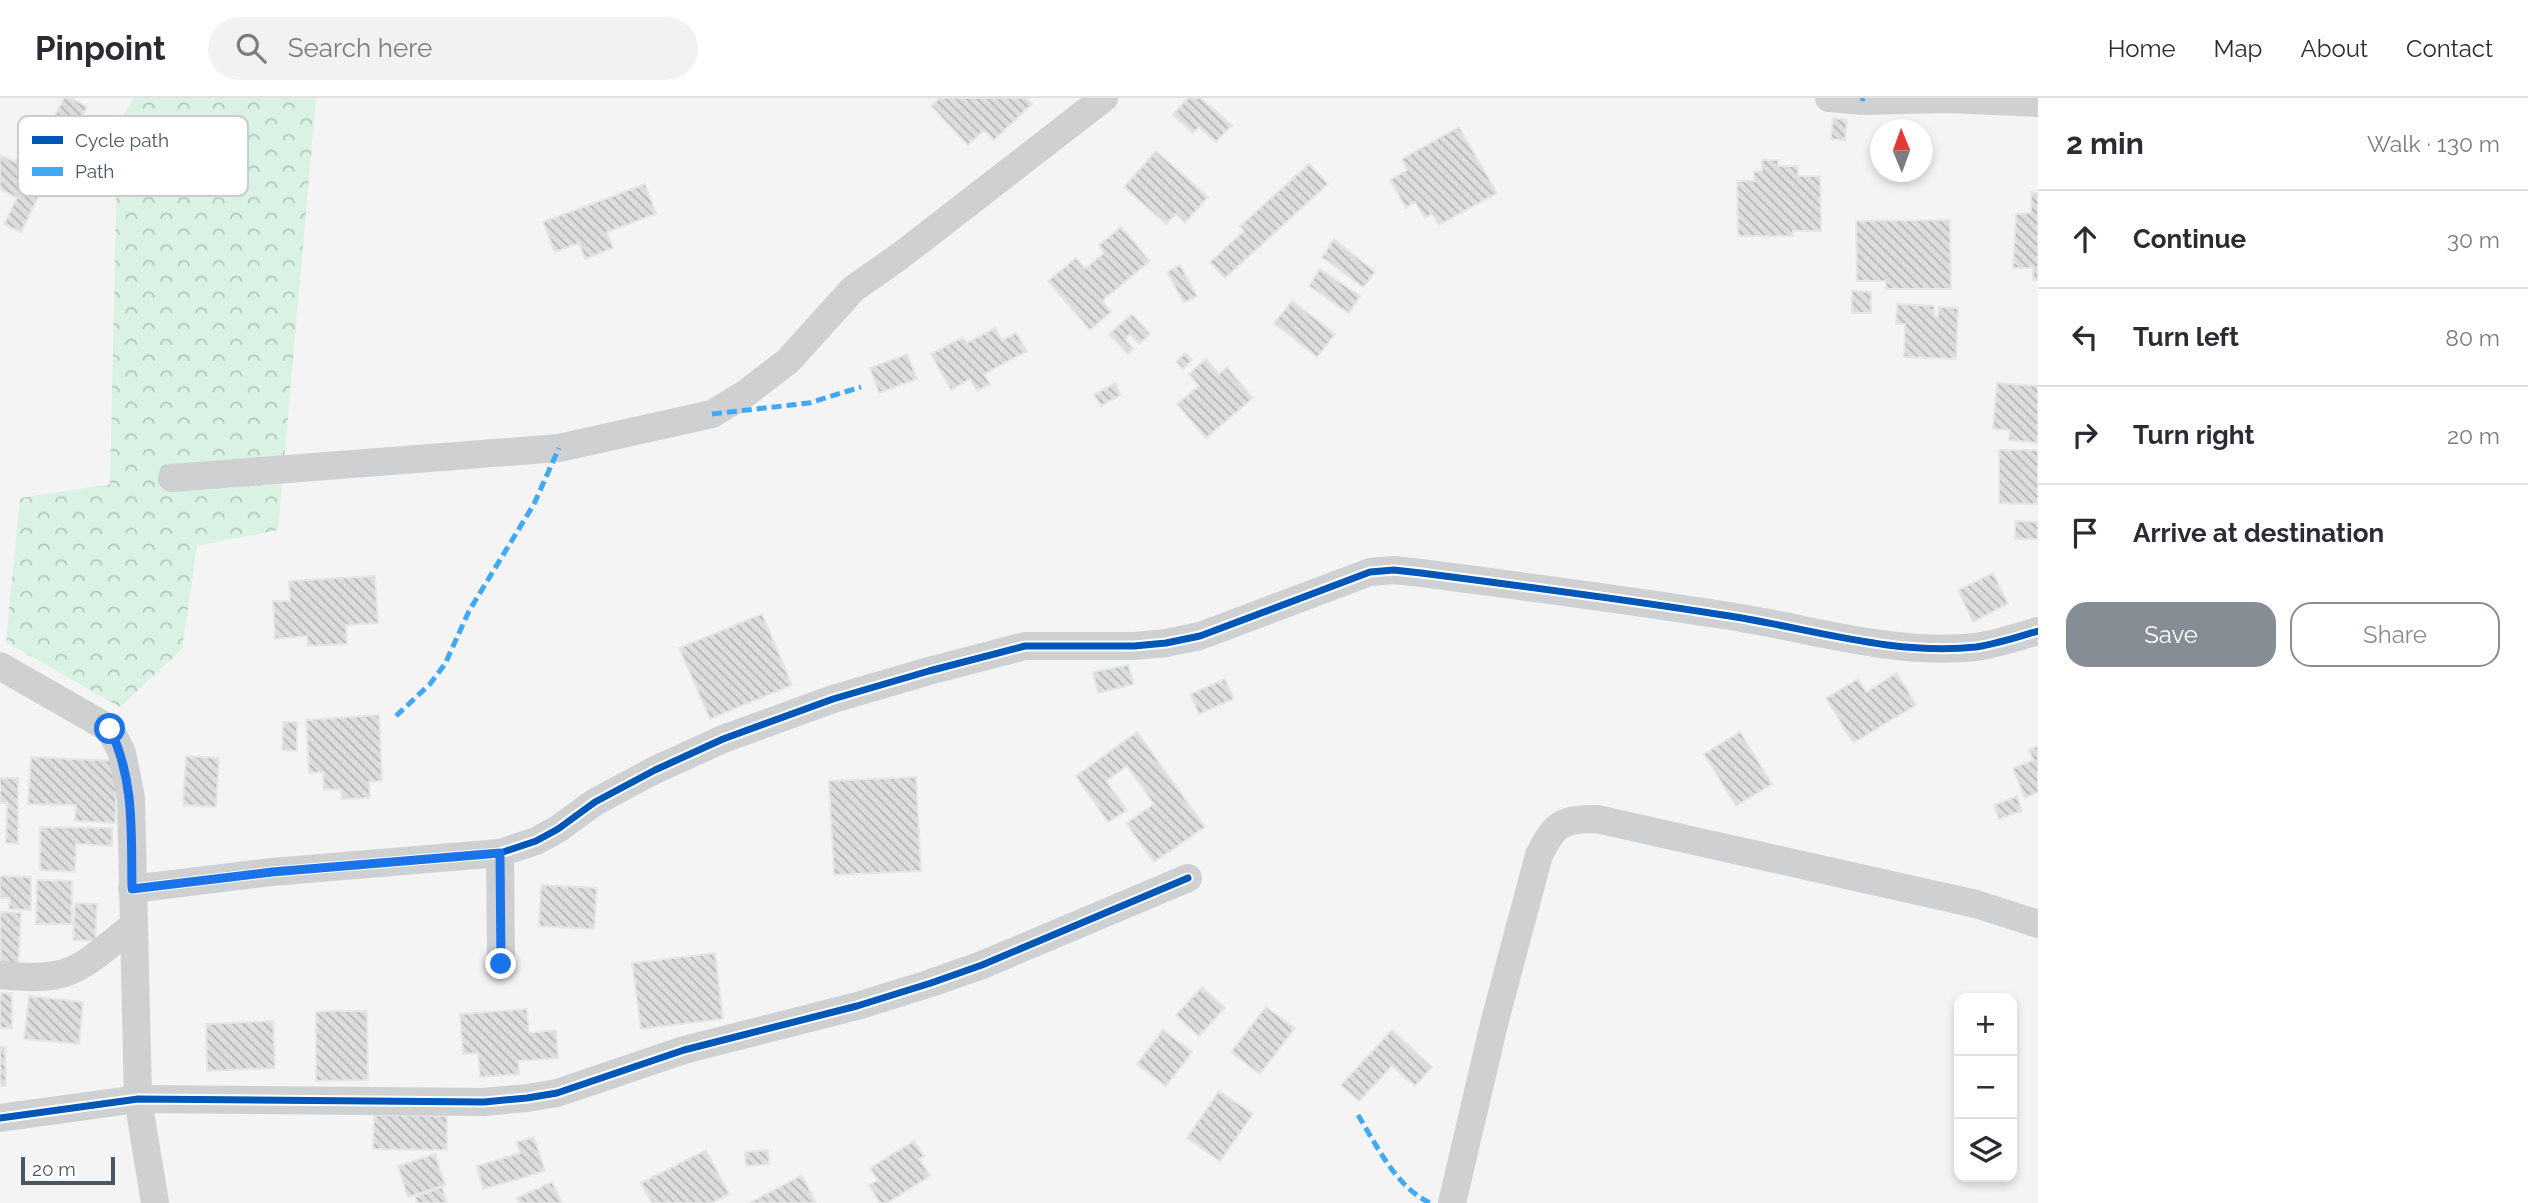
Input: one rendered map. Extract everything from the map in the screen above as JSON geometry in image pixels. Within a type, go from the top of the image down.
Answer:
[{"type":"street","points":[[172,478],[559,448],[712,414],[745,394],[788,361],[853,289],[901,256],[1104,98]]},
{"type":"street","points":[[1829,98],[1862,101],[1969,100],[2038,103]]},
{"type":"street","points":[[132,889],[272,872],[500,853],[537,841],[595,802],[723,739],[833,699],[1025,646],[1134,646],[1200,636],[1370,572],[1394,570],[1606,597],[1920,648],[1976,647],[2038,631]]},
{"type":"street","points":[[0,666],[110,729],[122,753],[131,798],[138,1100],[155,1203]]},
{"type":"street","points":[[1452,1203],[1495,1020],[1539,855],[1558,825],[1572,819],[1597,819],[1976,904],[2038,924]]},
{"type":"street","points":[[500,853],[501,964]]},
{"type":"street","points":[[0,1118],[138,1100],[484,1102],[557,1093],[684,1050],[834,1013],[931,983],[982,965],[1188,878]]},
{"type":"street","points":[[0,975],[24,978],[56,977],[71,972],[98,955],[132,926]]},
{"type":"green space","points":[[134,98],[316,98],[278,530],[197,546],[182,649],[120,707],[6,642],[20,498],[110,484],[116,196],[248,196],[248,116],[122,116]]},
{"type":"building","points":[[64,98],[71,98],[87,107],[82,116],[55,116]]},
{"type":"building","points":[[940,98],[1026,98],[1032,104],[994,140],[984,130],[968,145],[931,106]]},
{"type":"building","points":[[1188,98],[1200,98],[1232,125],[1216,142],[1199,127],[1193,133],[1173,115]]},
{"type":"building","points":[[1833,118],[1847,120],[1845,140],[1831,139]]},
{"type":"building","points":[[1459,127],[1497,193],[1439,225],[1432,214],[1425,218],[1415,202],[1406,208],[1390,180],[1407,170],[1402,159]]},
{"type":"building","points":[[1156,151],[1208,197],[1185,223],[1176,214],[1166,224],[1124,187]]},
{"type":"building","points":[[0,155],[15,162],[18,157],[18,196],[39,196],[21,232],[4,224],[17,198],[0,189]]},
{"type":"building","points":[[1762,160],[1778,160],[1778,166],[1798,166],[1798,176],[1820,176],[1821,231],[1793,231],[1793,236],[1738,236],[1737,181],[1754,181],[1754,172],[1762,171]]},
{"type":"building","points":[[1309,164],[1328,184],[1225,278],[1210,262],[1244,231],[1240,226]]},
{"type":"building","points":[[645,184],[656,214],[607,232],[613,248],[585,259],[579,243],[555,252],[543,222]]},
{"type":"building","points":[[2031,192],[2038,193],[2038,280],[2033,280],[2033,268],[2013,268],[2016,214],[2031,213]]},
{"type":"building","points":[[1950,220],[1951,289],[1886,289],[1886,281],[1857,281],[1856,221]]},
{"type":"building","points":[[1121,227],[1150,261],[1102,301],[1111,312],[1090,330],[1048,281],[1076,258],[1085,269],[1104,253],[1099,245]]},
{"type":"building","points":[[1334,239],[1375,272],[1363,287],[1322,257]]},
{"type":"building","points":[[1180,265],[1197,296],[1184,303],[1167,272]]},
{"type":"building","points":[[1320,269],[1360,296],[1349,313],[1309,286]]},
{"type":"building","points":[[1852,291],[1871,292],[1871,313],[1852,313]]},
{"type":"building","points":[[1292,301],[1335,334],[1317,357],[1274,323]]},
{"type":"building","points":[[1897,304],[1934,306],[1934,316],[1938,317],[1939,307],[1958,308],[1956,359],[1904,357],[1905,324],[1896,324]]},
{"type":"building","points":[[1132,314],[1150,334],[1139,344],[1130,334],[1125,339],[1133,349],[1128,354],[1109,334]]},
{"type":"building","points":[[995,328],[1002,340],[1016,333],[1027,351],[984,374],[990,384],[977,391],[970,379],[951,390],[931,354],[963,337],[967,343]]},
{"type":"building","points":[[1185,353],[1192,360],[1183,369],[1176,362]]},
{"type":"building","points":[[907,354],[917,379],[879,393],[870,368]]},
{"type":"building","points":[[1206,359],[1219,374],[1227,367],[1253,398],[1206,438],[1177,404],[1199,386],[1189,374]]},
{"type":"building","points":[[1115,383],[1121,395],[1101,406],[1094,395]]},
{"type":"building","points":[[1997,383],[2038,386],[2038,443],[2009,440],[2010,430],[1993,429]]},
{"type":"building","points":[[1999,450],[2038,450],[2038,504],[1999,503]]},
{"type":"building","points":[[2015,521],[2038,522],[2038,539],[2015,539]]},
{"type":"building","points":[[1993,573],[2008,604],[1973,622],[1958,590]]},
{"type":"building","points":[[375,576],[378,623],[346,625],[347,644],[308,646],[307,636],[275,639],[273,601],[290,601],[289,581]]},
{"type":"building","points":[[762,614],[792,685],[710,719],[679,648]]},
{"type":"building","points":[[1128,665],[1134,684],[1098,693],[1093,672]]},
{"type":"building","points":[[1897,673],[1916,705],[1853,743],[1826,698],[1858,679],[1866,692]]},
{"type":"building","points":[[1225,679],[1234,699],[1199,714],[1190,694]]},
{"type":"building","points":[[379,715],[382,781],[369,782],[370,798],[342,799],[341,789],[324,790],[323,772],[309,773],[306,720]]},
{"type":"building","points":[[283,722],[297,722],[297,751],[282,750]]},
{"type":"building","points":[[1137,732],[1205,827],[1154,862],[1126,823],[1154,804],[1127,766],[1106,781],[1127,810],[1108,822],[1076,776]]},
{"type":"building","points":[[1740,732],[1772,784],[1736,806],[1704,754]]},
{"type":"building","points":[[2038,746],[2038,792],[2025,798],[2013,768],[2033,760],[2029,749]]},
{"type":"building","points":[[186,756],[219,758],[216,807],[183,805]]},
{"type":"building","points":[[31,757],[118,761],[115,823],[75,821],[76,805],[28,804]]},
{"type":"building","points":[[916,777],[921,871],[834,875],[829,781]]},
{"type":"building","points":[[0,778],[18,778],[18,844],[6,843],[7,803],[0,803]]},
{"type":"building","points":[[2017,796],[2022,811],[1999,819],[1994,805]]},
{"type":"building","points":[[40,827],[112,828],[112,846],[76,844],[75,872],[40,870]]},
{"type":"building","points":[[0,876],[31,877],[31,910],[9,909],[10,898],[0,898]]},
{"type":"building","points":[[37,880],[72,881],[72,924],[36,924]]},
{"type":"building","points":[[541,885],[597,888],[594,929],[539,926]]},
{"type":"building","points":[[75,903],[97,904],[95,941],[73,940]]},
{"type":"building","points":[[0,912],[21,913],[18,968],[1,967]]},
{"type":"building","points":[[715,953],[723,1019],[641,1029],[632,963]]},
{"type":"building","points":[[1202,987],[1225,1008],[1199,1036],[1176,1015]]},
{"type":"building","points":[[0,993],[12,993],[12,1028],[0,1028]]},
{"type":"building","points":[[29,996],[83,1002],[79,1044],[24,1039]]},
{"type":"building","points":[[1266,1007],[1295,1028],[1260,1074],[1231,1052]]},
{"type":"building","points":[[527,1009],[529,1033],[556,1030],[558,1058],[518,1061],[519,1074],[480,1077],[478,1053],[463,1054],[460,1014]]},
{"type":"building","points":[[367,1011],[368,1080],[316,1081],[316,1012]]},
{"type":"building","points":[[273,1021],[275,1068],[207,1071],[206,1024]]},
{"type":"building","points":[[1163,1030],[1192,1052],[1166,1086],[1137,1064]]},
{"type":"building","points":[[1392,1030],[1432,1067],[1415,1086],[1392,1066],[1359,1101],[1341,1085]]},
{"type":"building","points":[[0,1047],[5,1047],[6,1086],[0,1086]]},
{"type":"building","points":[[1219,1091],[1253,1114],[1220,1161],[1187,1138]]},
{"type":"building","points":[[374,1115],[447,1116],[447,1150],[373,1149]]},
{"type":"building","points":[[534,1137],[545,1171],[483,1189],[477,1166],[520,1153],[516,1142]]},
{"type":"building","points":[[914,1141],[924,1156],[919,1159],[930,1176],[887,1203],[880,1203],[869,1185],[878,1180],[870,1168]]},
{"type":"building","points":[[706,1150],[729,1194],[712,1203],[652,1203],[641,1183]]},
{"type":"building","points":[[768,1150],[769,1164],[746,1166],[745,1152]]},
{"type":"building","points":[[435,1154],[445,1185],[408,1197],[398,1166]]},
{"type":"building","points":[[802,1175],[816,1203],[749,1203]]},
{"type":"building","points":[[552,1182],[562,1203],[519,1203],[517,1198]]},
{"type":"building","points":[[442,1187],[447,1203],[417,1203],[415,1197]]},
{"type":"marked path","points":[[712,414],[809,403],[861,387]]},
{"type":"marked path","points":[[396,716],[430,684],[445,664],[469,611],[534,504],[559,448]]},
{"type":"marked path","points":[[1358,1115],[1397,1176],[1407,1187],[1430,1203]]},
{"type":"cycle path","points":[[132,889],[272,872],[500,853],[536,841],[558,829],[595,802],[655,770],[723,739],[833,699],[1025,646],[1134,646],[1200,636],[1370,572],[1394,570],[1610,598],[1754,620],[1849,639],[1912,647],[1976,647],[2038,631]]},
{"type":"cycle path","points":[[0,1118],[138,1099],[484,1102],[557,1093],[684,1050],[857,1006],[931,983],[982,965],[1188,878]]},
{"type":"route","points":[[110,729],[122,753],[131,798],[132,889],[272,872],[500,853],[501,964]]}]
